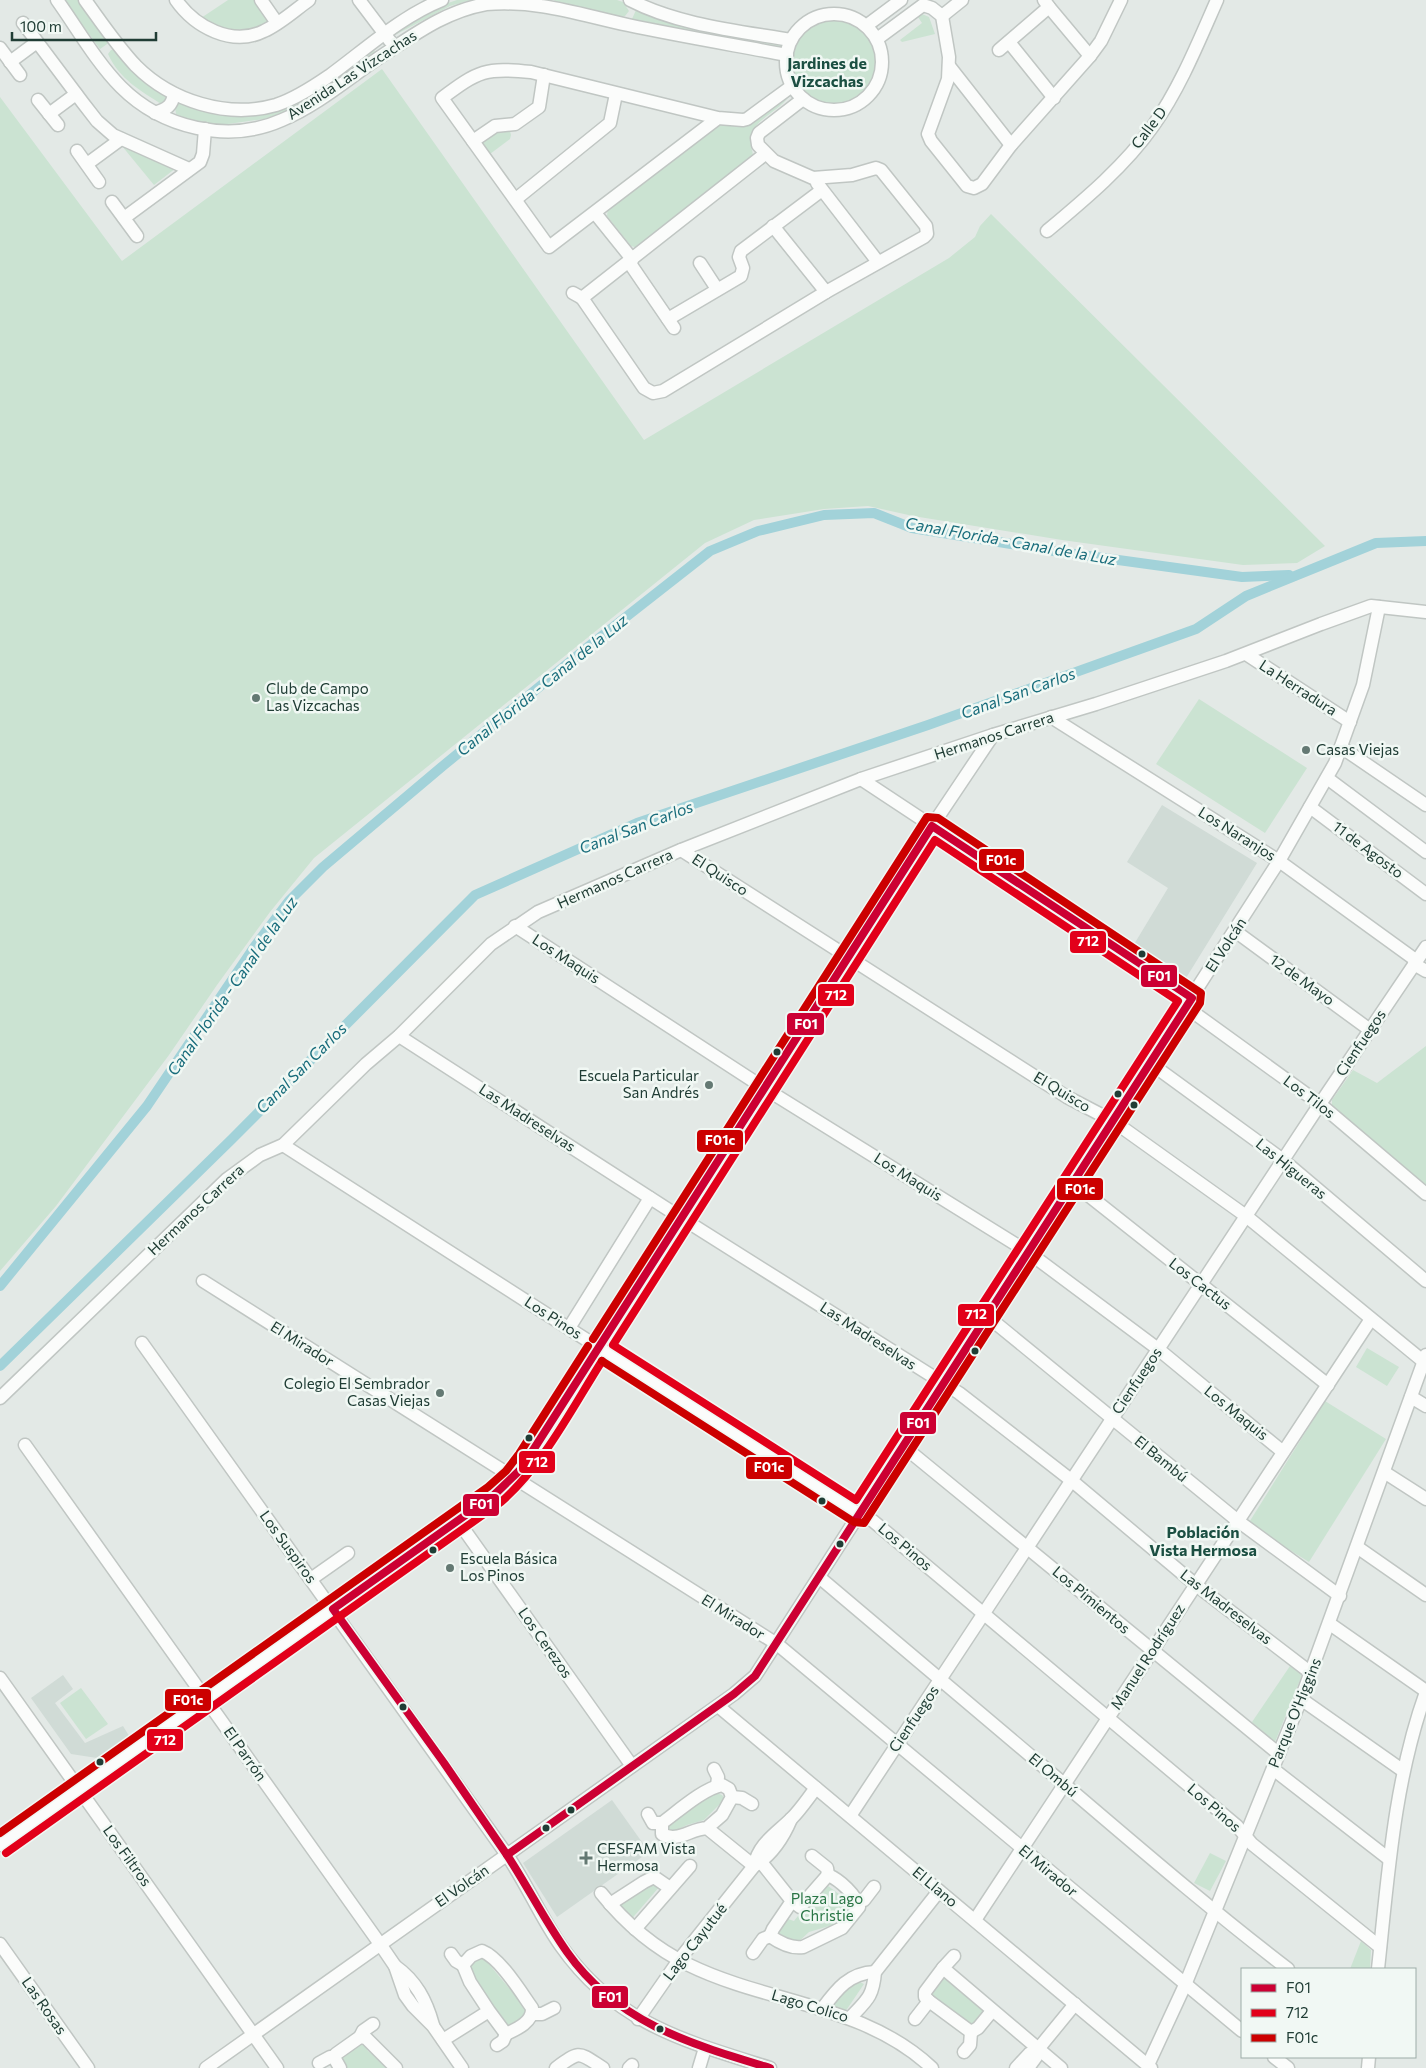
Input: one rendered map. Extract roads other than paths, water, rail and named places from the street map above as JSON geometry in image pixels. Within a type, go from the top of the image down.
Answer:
[{"type":"street","name":"Avenida Las Vizcachas","points":[[57,0],[101,62],[120,86],[136,100],[155,113],[180,123],[205,129],[242,130],[281,121],[307,107],[437,20],[468,8],[501,2],[547,2],[617,22],[787,55]]},
{"type":"street","name":"Avenida Las Vizcachas","points":[[85,0],[121,48],[143,72],[174,94],[199,103],[225,108],[251,109],[277,104],[312,87],[410,17],[442,0]]},
{"type":"street","points":[[176,0],[189,16],[198,23],[208,29],[230,36],[254,34],[264,31],[309,0]]},
{"type":"street","points":[[261,0],[277,23]]},
{"type":"street","points":[[359,0],[394,47]]},
{"type":"street","points":[[866,26],[901,0]]},
{"type":"street","points":[[942,16],[962,0]]},
{"type":"street","points":[[877,39],[923,5],[932,8],[942,16],[949,66],[948,79],[941,101],[928,129],[931,141],[967,186],[974,188],[982,184],[1011,145],[1090,56],[1101,41],[1120,0]]},
{"type":"street","name":"Calle D","points":[[1047,231],[1107,178],[1152,127],[1184,72],[1217,0]]},
{"type":"street","points":[[632,1],[648,10],[706,25],[791,40]]},
{"type":"street","points":[[617,22],[632,19],[636,10],[632,1]]},
{"type":"street","points":[[1054,98],[1004,46],[1047,4],[1090,56]]},
{"type":"street","points":[[840,14],[854,18],[866,26],[877,39],[882,55],[881,72],[874,88],[863,100],[848,108],[831,109],[814,106],[803,99],[792,86],[787,69],[787,55],[791,40],[805,24],[825,15],[840,14]]},
{"type":"street","points":[[23,23],[97,121],[113,135],[189,169]]},
{"type":"street","points":[[10,62],[37,42]]},
{"type":"street","points":[[0,48],[20,75]]},
{"type":"street","points":[[101,62],[109,51],[121,48]]},
{"type":"street","points":[[949,66],[1011,145]]},
{"type":"street","points":[[718,118],[595,214],[549,247],[442,98],[475,75],[490,70],[502,69],[544,75],[718,118],[743,120],[792,86]]},
{"type":"street","points":[[473,141],[495,126],[515,124],[539,107],[544,75]]},
{"type":"street","points":[[49,114],[76,94]]},
{"type":"street","points":[[155,113],[167,109],[172,103],[174,94]]},
{"type":"street","points":[[516,199],[610,123],[616,94]]},
{"type":"street","points":[[765,154],[632,259],[578,296],[644,388],[653,393],[663,391],[826,292],[927,234],[926,226],[888,177],[879,169],[839,177],[813,178],[774,161],[765,154],[758,145],[757,138],[759,133],[803,99]]},
{"type":"street","points":[[38,100],[58,125]]},
{"type":"street","points":[[124,218],[200,162],[203,154],[205,129]]},
{"type":"street","points":[[87,164],[121,139]]},
{"type":"street","points":[[77,151],[99,182]]},
{"type":"street","points":[[813,178],[878,262]]},
{"type":"street","points":[[748,287],[741,276],[743,268],[739,257],[741,251],[822,190]]},
{"type":"street","points":[[112,202],[137,236]]},
{"type":"street","points":[[595,214],[632,259],[631,265],[671,324],[717,289],[741,276]]},
{"type":"street","points":[[773,226],[826,292]]},
{"type":"street","points":[[700,263],[717,289]]},
{"type":"street","name":"Hermanos Carrera","points":[[0,1398],[227,1179],[260,1155],[282,1145],[366,1064],[399,1036],[491,944],[538,912],[681,850],[861,779],[1246,654],[1371,606],[1426,612]]},
{"type":"street","name":"El Volcán","points":[[206,2068],[718,1706],[749,1682],[777,1644],[1280,861],[1327,778],[1341,747],[1363,685],[1379,607]]},
{"type":"street","name":"La Herradura","points":[[1246,654],[1350,722]]},
{"type":"street","name":"Los Naranjos","points":[[1051,717],[1280,861],[1426,971]]},
{"type":"street","points":[[0,1845],[458,1521],[494,1495],[513,1478],[527,1460],[932,826],[993,735]]},
{"type":"street","points":[[1341,747],[1426,805]]},
{"type":"street","points":[[1327,778],[1426,852]]},
{"type":"street","name":"Los Tilos","points":[[861,779],[1189,1003],[1320,1104],[1426,1194]]},
{"type":"street","name":"11 de Agosto","points":[[1310,807],[1426,894]]},
{"type":"street","name":"El Quisco","points":[[681,850],[1068,1097],[1113,1121],[1246,1216],[1371,1318],[1425,1358]]},
{"type":"street","name":"Los Maquis","points":[[515,926],[764,1088],[1028,1252],[1158,1349],[1283,1452]]},
{"type":"street","name":"12 de Mayo","points":[[1235,931],[1370,1030]]},
{"type":"street","name":"Cienfuegos","points":[[850,1816],[1320,1104],[1426,947]]},
{"type":"street","name":"Las Madreselvas","points":[[399,1036],[681,1218],[959,1393],[1071,1480],[1196,1584],[1311,1673]]},
{"type":"street","name":"Las Higueras","points":[[1150,1064],[1283,1160],[1426,1281]]},
{"type":"street","name":"Los Pinos","points":[[282,1145],[859,1514],[873,1521],[1237,1826],[1252,1844],[1380,1947]]},
{"type":"street","name":"Los Cactus","points":[[1073,1183],[1328,1384]]},
{"type":"street","points":[[569,1328],[650,1198]]},
{"type":"street","name":"El Mirador","points":[[204,1281],[777,1644],[1241,2031]]},
{"type":"street","name":"El Bambú","points":[[987,1316],[1238,1521],[1340,1596]]},
{"type":"street","name":"Manuel Rodríguez","points":[[974,1920],[1371,1318]]},
{"type":"street","name":"Los Suspiros","points":[[142,1343],[507,1855],[550,1930],[572,1960],[602,1992],[638,2019],[705,2048],[770,2068]]},
{"type":"street","name":"Parque O'Higgins","points":[[1150,2066],[1185,1985],[1301,1699],[1358,1547],[1425,1358]]},
{"type":"street","points":[[1411,1397],[1426,1406]]},
{"type":"street","name":"El Parrón","points":[[25,1445],[380,1944],[395,1966],[405,1995],[413,2006],[434,2026],[462,2068]]},
{"type":"street","name":"Los Pimientos","points":[[903,1446],[1152,1652],[1279,1754]]},
{"type":"street","points":[[1384,1472],[1426,1499]]},
{"type":"street","name":"Los Cerezos","points":[[458,1521],[632,1766]]},
{"type":"street","points":[[1358,1547],[1426,1595]]},
{"type":"street","points":[[311,1579],[348,1553]]},
{"type":"street","name":"El Ombú","points":[[819,1577],[1215,1911],[1287,1968]]},
{"type":"street","points":[[1330,1624],[1426,1691],[1402,1770],[1389,1859],[1378,1968]]},
{"type":"street","name":"Los Filtros","points":[[0,1678],[277,2068]]},
{"type":"street","points":[[1301,1699],[1402,1770]]},
{"type":"street","name":"El Llano","points":[[718,1706],[1150,2066]]},
{"type":"street","points":[[714,1769],[718,1777],[717,1786]]},
{"type":"street","points":[[1273,1769],[1389,1859]]},
{"type":"street","points":[[648,1814],[653,1822],[662,1823],[717,1786],[722,1785],[729,1789],[732,1797],[722,1815],[707,1828],[696,1829],[679,1838],[670,1839],[662,1834],[662,1823]]},
{"type":"street","name":"Lago Cayutué","points":[[638,2019],[679,1960],[757,1864],[756,1857],[763,1845],[775,1831],[791,1819],[816,1788]]},
{"type":"street","points":[[732,1797],[742,1798],[752,1804]]},
{"type":"street","points":[[707,1828],[757,1864],[800,1907],[828,1875],[827,1868],[812,1856]]},
{"type":"street","points":[[635,1929],[690,1866]]},
{"type":"street","points":[[770,1936],[778,1942],[795,1948],[803,1947],[842,1928],[859,1907],[858,1901],[834,1878],[828,1875]]},
{"type":"street","points":[[610,1904],[654,1877],[670,1888]]},
{"type":"street","points":[[858,1901],[864,1900],[874,1887]]},
{"type":"street","points":[[850,2018],[866,2001],[874,1988],[875,1972],[939,1891]]},
{"type":"street","name":"Lago Colico","points":[[601,1893],[635,1929],[679,1960],[723,1979],[850,2018],[891,2037],[932,2068]]},
{"type":"street","points":[[753,1953],[763,1940],[770,1936],[792,1901]]},
{"type":"street","name":"Las Rosas","points":[[0,1944],[88,2068]]},
{"type":"street","points":[[463,1965],[471,1956],[482,1951],[490,1955],[532,2008],[532,2014],[527,2021],[506,2034],[503,2041],[497,2044]]},
{"type":"street","points":[[451,1954],[456,1962],[463,1965],[470,1982],[506,2034]]},
{"type":"street","points":[[954,1956],[925,1992],[925,1997],[971,2032]]},
{"type":"street","points":[[944,1968],[992,2011],[1061,2068]]},
{"type":"street","points":[[822,2009],[842,1984],[854,1975],[862,1972],[875,1972]]},
{"type":"street","points":[[915,2018],[929,2001]]},
{"type":"street","points":[[1028,2068],[1036,2057],[1039,2048],[1075,2004]]},
{"type":"street","points":[[532,2014],[542,2014],[554,2008]]},
{"type":"street","points":[[443,2040],[489,2010]]},
{"type":"street","points":[[971,2032],[978,2028],[992,2011]]},
{"type":"street","points":[[337,2063],[338,2051],[360,2037],[363,2031],[373,2024]]},
{"type":"street","points":[[964,2052],[970,2045],[971,2032]]},
{"type":"street","points":[[360,2037],[366,2038],[396,2068]]},
{"type":"street","points":[[699,2068],[705,2048]]},
{"type":"street","points":[[1016,2068],[1028,2054],[1039,2048]]},
{"type":"street","points":[[556,2068],[575,2054],[586,2049],[603,2068]]},
{"type":"street","points":[[319,2064],[330,2057],[337,2063]]},
{"type":"street","points":[[1275,2058],[1288,2068]]},
{"type":"waterway","name":"Canal Florida - Canal de la Luz","points":[[0,1286],[147,1106],[255,946],[289,901],[323,867],[444,765],[589,646],[710,551],[758,531],[824,515],[874,513],[912,528],[1060,552],[1242,577],[1289,575]]},
{"type":"waterway","name":"Canal San Carlos","points":[[0,1366],[232,1139],[475,895],[637,823],[928,725],[1196,629],[1246,596],[1376,543],[1426,541]]},
{"type":"place","name":"Club de Campo Las Vizcachas","points":[[256,698]]},
{"type":"place","name":"Casas Viejas","points":[[1306,750]]},
{"type":"place","name":"Escuela Particular San Andrés","points":[[709,1085]]},
{"type":"place","name":"Colegio El Sembrador Casas Viejas","points":[[440,1393]]},
{"type":"place","name":"Escuela Básica Los Pinos","points":[[450,1568]]},
{"type":"place","name":"CESFAM Vista Hermosa","points":[[586,1858]]},
{"type":"district","name":"Jardines de Vizcachas","points":[[827,72]]},
{"type":"district","name":"Población Vista Hermosa","points":[[1203,1541]]},
{"type":"park label","name":"Plaza Lago Christie","points":[[827,1908]]}]
